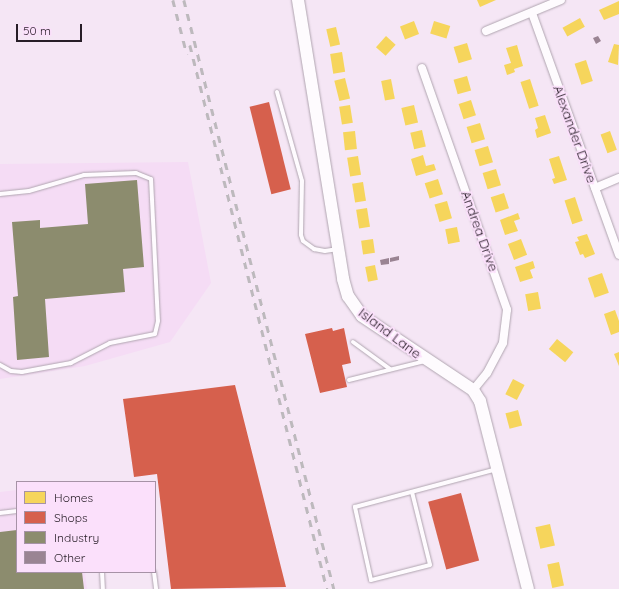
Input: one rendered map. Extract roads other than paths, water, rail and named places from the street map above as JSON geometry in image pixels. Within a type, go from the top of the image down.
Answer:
[{"type":"street","name":"Island Lane","points":[[298,0],[343,279],[348,296],[358,310],[427,360],[472,390],[483,408],[528,589]]},
{"type":"street","points":[[486,31],[561,0]]},
{"type":"street","name":"Alexander Drive","points":[[532,13],[619,255]]},
{"type":"street","name":"Andrea Drive","points":[[422,68],[507,310],[503,343],[487,373],[472,390]]},
{"type":"street","points":[[595,188],[619,178]]},
{"type":"lane","points":[[277,92],[302,181],[301,235],[308,246],[318,251],[338,249]]},
{"type":"lane","points":[[0,194],[29,191],[84,175],[136,172],[151,178],[158,292],[155,334],[110,343],[71,363],[22,372],[11,371],[0,365]]},
{"type":"lane","points":[[353,342],[390,369]]},
{"type":"lane","points":[[349,380],[427,360]]},
{"type":"lane","points":[[412,492],[430,565],[371,580],[355,507],[498,468]]},
{"type":"lane","points":[[0,513],[16,511]]},
{"type":"lane","points":[[102,573],[103,589]]},
{"type":"lane","points":[[154,573],[156,589]]},
{"type":"railway","points":[[173,0],[187,54]]},
{"type":"railway","points":[[184,0],[334,589]]},
{"type":"railway","points":[[190,45],[327,589]]}]
